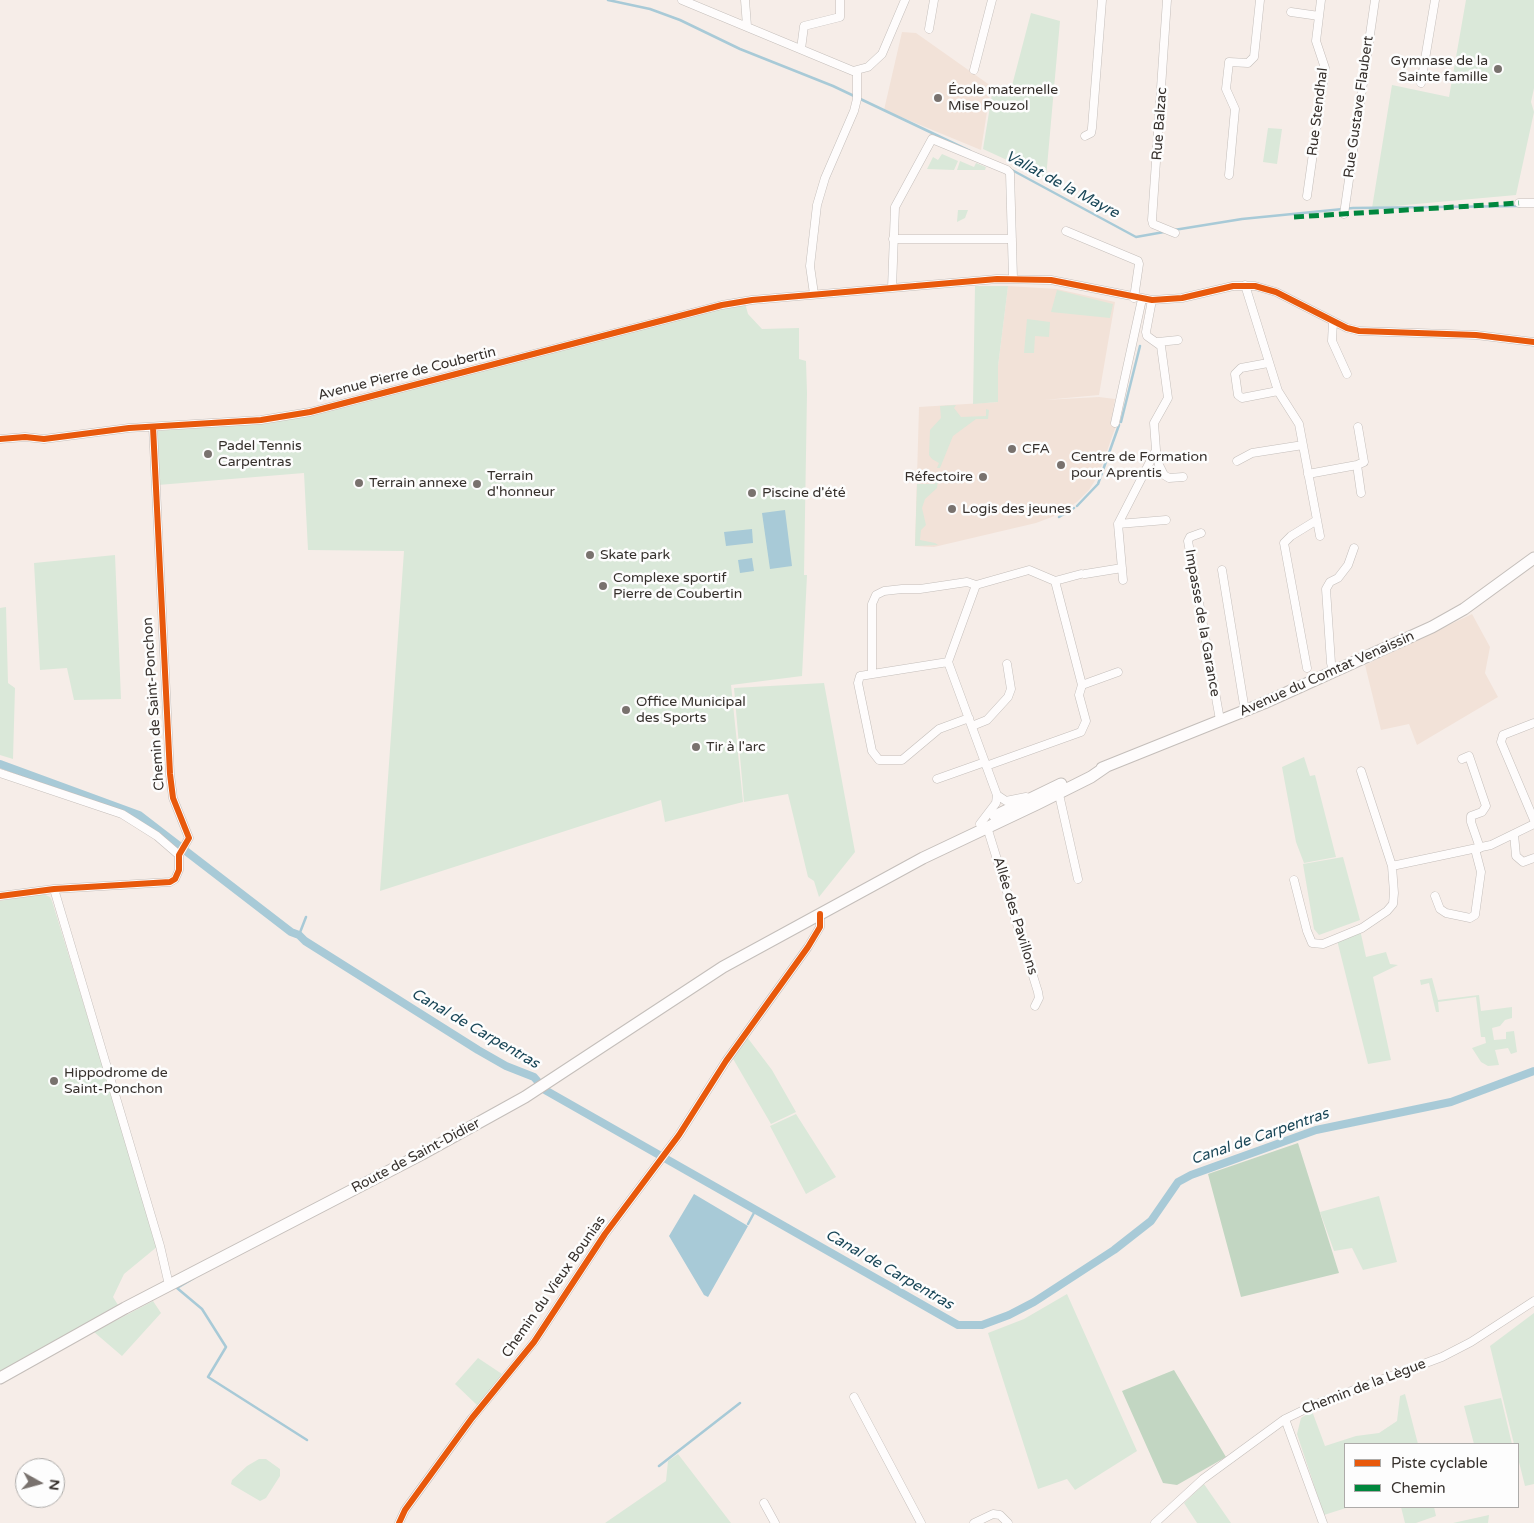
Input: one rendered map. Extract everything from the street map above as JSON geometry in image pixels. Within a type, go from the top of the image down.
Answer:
[{"type":"main road","name":"Avenue du Comtat Venaissin","points":[[820,914],[987,825],[1023,810],[1057,789],[1107,766],[1245,711],[1440,623],[1471,604],[1534,558]]},
{"type":"main road","name":"Avenue du Comtat Venaissin","points":[[987,825],[999,802],[1057,789]]},
{"type":"main road","name":"Route de Saint-Didier","points":[[0,1378],[169,1285],[422,1154],[539,1089],[696,984],[820,914]]},
{"type":"street","points":[[682,0],[849,70],[857,71],[868,67],[882,54],[905,0]]},
{"type":"street","points":[[745,0],[747,26]]},
{"type":"street","points":[[802,49],[804,26],[840,17],[840,0]]},
{"type":"street","points":[[929,29],[934,0]]},
{"type":"street","points":[[974,70],[992,0]]},
{"type":"street","points":[[1085,136],[1091,133],[1092,128],[1102,0]]},
{"type":"street","name":"Rue Balzac","points":[[1167,0],[1152,220],[1153,224],[1175,233]]},
{"type":"street","points":[[1229,175],[1235,109],[1226,89],[1229,62],[1248,63],[1254,57],[1260,0]]},
{"type":"street","name":"Rue Stendhal","points":[[1307,196],[1325,68],[1316,41],[1321,0]]},
{"type":"street","name":"Rue Gustave Flaubert","points":[[1344,214],[1375,0]]},
{"type":"street","points":[[1421,83],[1435,0]]},
{"type":"street","points":[[1291,12],[1319,16]]},
{"type":"street","points":[[814,294],[810,266],[817,205],[825,178],[854,111],[857,71]]},
{"type":"street","points":[[892,288],[895,207],[932,138],[1007,170],[1010,174],[1013,278]]},
{"type":"street","points":[[1519,202],[1534,203]]},
{"type":"street","points":[[1066,231],[1138,261],[1139,264],[1138,298],[1115,423]]},
{"type":"street","points":[[893,239],[1012,238]]},
{"type":"street","name":"Avenue Pierre de Coubertin","points":[[0,439],[24,437],[44,439],[153,426],[261,420],[310,412],[722,305],[814,294],[1013,278],[1051,280],[1138,298]]},
{"type":"street","points":[[1138,298],[1152,300],[1182,298],[1245,285],[1276,292],[1333,321],[1359,331],[1476,335],[1534,342]]},
{"type":"street","points":[[1245,285],[1278,391],[1295,414],[1303,445],[1320,536]]},
{"type":"street","points":[[1152,300],[1146,332],[1147,336],[1158,342],[1178,340]]},
{"type":"street","points":[[1333,321],[1332,341],[1347,374]]},
{"type":"street","points":[[1158,342],[1162,351],[1168,398],[1154,423],[1156,450],[1159,465],[1164,475],[1169,478],[1183,477]]},
{"type":"street","points":[[1268,362],[1240,368],[1235,374],[1238,395],[1242,398],[1278,391]]},
{"type":"street","name":"Chemin de Saint-Ponchon","points":[[54,889],[173,882],[179,870],[180,854],[188,843],[189,838],[173,798],[170,774],[153,426]]},
{"type":"street","points":[[1308,474],[1364,462],[1358,427]]},
{"type":"street","points":[[1237,461],[1252,454],[1303,445]]},
{"type":"street","points":[[1123,580],[1118,524],[1156,450]]},
{"type":"street","points":[[1357,465],[1361,494]]},
{"type":"street","points":[[1118,524],[1166,520]]},
{"type":"street","points":[[1307,668],[1284,543],[1291,536],[1317,520]]},
{"type":"street","name":"Impasse de la Garance","points":[[1201,533],[1190,537],[1188,542],[1220,720]]},
{"type":"street","points":[[1333,671],[1326,589],[1330,582],[1338,578],[1348,566],[1354,548]]},
{"type":"street","points":[[872,674],[872,604],[876,595],[884,591],[920,589],[967,582],[976,585],[1028,570],[1055,581],[1083,574],[1122,568]]},
{"type":"street","points":[[1222,570],[1245,711]]},
{"type":"street","points":[[937,779],[1081,732],[1086,721],[1079,694],[1082,685],[1055,581]]},
{"type":"street","points":[[976,585],[948,662],[999,802],[1023,810]]},
{"type":"street","points":[[948,662],[860,676],[858,684],[872,751],[879,760],[902,760],[939,729],[987,720],[1008,697],[1011,689],[1007,664]]},
{"type":"street","points":[[1082,685],[1118,672]]},
{"type":"street","points":[[1392,866],[1491,845],[1534,822],[1501,742],[1503,735],[1534,723]]},
{"type":"street","points":[[1434,896],[1440,909],[1446,913],[1470,918],[1475,915],[1481,872],[1471,816],[1482,812],[1486,806],[1469,756],[1462,758]]},
{"type":"street","points":[[1294,880],[1307,931],[1312,943],[1317,945],[1362,928],[1387,911],[1392,904],[1394,894],[1392,866],[1361,771]]},
{"type":"street","points":[[0,773],[122,814],[157,836],[180,854]]},
{"type":"street","points":[[1057,789],[1078,878]]},
{"type":"street","name":"Allée des Pavillons","points":[[987,825],[1038,992],[1039,998],[1035,1006]]},
{"type":"street","points":[[1514,834],[1516,856],[1523,862],[1534,858]]},
{"type":"street","points":[[0,896],[54,889],[157,1236],[169,1285]]},
{"type":"street","name":"Chemin du Vieux Bounias","points":[[400,1523],[405,1510],[472,1418],[534,1342],[605,1234],[635,1192],[666,1154],[726,1062],[808,947],[820,927],[820,914]]},
{"type":"street","name":"Chemin de la Lègue","points":[[1155,1523],[1203,1479],[1285,1419],[1314,1405],[1442,1357],[1471,1342],[1534,1301]]},
{"type":"street","points":[[854,1397],[921,1523]]},
{"type":"street","points":[[1285,1419],[1323,1523]]},
{"type":"street","points":[[764,1503],[775,1523]]},
{"type":"street","points":[[974,1523],[994,1514],[1000,1515],[1008,1523]]},
{"type":"shaded area","name":"École maternelle Mise Pouzol","points":[[902,32],[916,33],[991,86],[981,150],[884,110]]},
{"type":"shaded area","name":"CFA","points":[[1008,286],[1057,289],[1115,302],[1099,395],[1044,400],[1099,397],[1115,399],[1111,422],[1117,423],[1098,476],[1089,490],[1077,502],[1057,515],[1036,523],[934,547],[915,546],[919,407],[998,402],[998,366]]},
{"type":"shaded area","points":[[1472,614],[1490,647],[1485,673],[1498,697],[1417,745],[1409,724],[1381,730],[1365,665]]},
{"type":"green space","points":[[1466,0],[1534,0],[1534,88],[1531,102],[1534,112],[1516,195],[1372,208],[1392,85],[1449,97]]},
{"type":"green space","points":[[1031,13],[1060,21],[1046,178],[983,149],[993,88],[1009,97]]},
{"type":"green space","points":[[1268,128],[1282,129],[1277,164],[1263,162]]},
{"type":"green space","points":[[942,154],[958,161],[954,170],[927,169],[933,157],[938,160]]},
{"type":"green space","points":[[960,161],[974,167],[976,163],[986,167],[985,170],[957,170]]},
{"type":"green space","points":[[958,210],[968,210],[965,218],[957,222]]},
{"type":"green space","points":[[975,286],[1008,286],[998,366],[998,402],[973,404]]},
{"type":"green space","points":[[1057,290],[1113,304],[1110,318],[1051,312]]},
{"type":"green space","name":"Complexe sportif Pierre de Coubertin","points":[[745,303],[748,314],[762,329],[799,328],[799,359],[806,361],[804,575],[807,575],[802,676],[731,685],[743,802],[665,822],[661,800],[380,891],[404,551],[308,550],[304,473],[158,485],[156,431],[279,421],[315,415]]},
{"type":"green space","points":[[1027,319],[1050,322],[1049,337],[1035,336],[1034,353],[1024,353]]},
{"type":"green space","points":[[956,405],[954,408],[961,417],[986,416],[986,409],[989,410],[988,419],[976,419],[953,436],[940,468],[937,468],[939,463],[929,455],[930,430],[941,418],[940,406]]},
{"type":"green space","points":[[938,480],[937,488],[925,499],[922,508],[926,525],[921,530],[920,540],[938,545],[915,546],[917,484],[935,484],[935,481]]},
{"type":"green space","points":[[115,555],[121,699],[74,700],[67,668],[40,670],[34,563]]},
{"type":"green space","points":[[6,607],[8,683],[15,688],[13,759],[0,755],[0,608]]},
{"type":"green space","points":[[824,683],[855,852],[819,897],[814,881],[808,877],[788,794],[744,802],[734,688]]},
{"type":"green space","points":[[1304,757],[1310,776],[1315,775],[1336,857],[1304,863],[1296,842],[1282,767]]},
{"type":"green space","points":[[1343,857],[1360,920],[1319,935],[1314,929],[1303,864]]},
{"type":"green space","name":"Hippodrome de Saint-Ponchon","points":[[41,893],[50,897],[52,901],[158,1246],[124,1274],[113,1297],[118,1305],[0,1372],[0,901]]},
{"type":"green space","points":[[1358,932],[1361,934],[1366,957],[1386,952],[1390,964],[1398,965],[1373,977],[1391,1060],[1368,1064],[1337,940]]},
{"type":"green space","points":[[1432,978],[1438,1000],[1479,995],[1481,1011],[1512,1007],[1512,1018],[1505,1020],[1500,1026],[1492,1028],[1494,1040],[1506,1039],[1506,1032],[1514,1031],[1517,1052],[1511,1054],[1508,1048],[1495,1050],[1499,1065],[1488,1066],[1481,1062],[1472,1048],[1486,1043],[1485,1037],[1481,1037],[1476,997],[1438,1002],[1439,1012],[1436,1012],[1429,983],[1421,985],[1420,980]]},
{"type":"green space","points":[[747,1037],[772,1070],[796,1112],[771,1124],[732,1057]]},
{"type":"green space","points":[[796,1114],[836,1177],[806,1194],[770,1126]]},
{"type":"green space","points":[[1298,1143],[1339,1273],[1241,1297],[1208,1174]]},
{"type":"green space","points":[[1379,1196],[1397,1262],[1363,1270],[1352,1248],[1334,1251],[1320,1212]]},
{"type":"green space","points":[[1067,1294],[1137,1451],[1075,1490],[1067,1479],[1038,1489],[988,1333],[1024,1319]]},
{"type":"green space","points":[[153,1301],[161,1313],[122,1356],[94,1332]]},
{"type":"green space","points":[[1534,1313],[1534,1484],[1525,1486],[1519,1462],[1519,1443],[1514,1443],[1490,1346]]},
{"type":"green space","points":[[478,1358],[502,1374],[478,1406],[455,1384]]},
{"type":"green space","points":[[1174,1370],[1226,1457],[1177,1485],[1163,1483],[1122,1391]]},
{"type":"green space","points":[[1405,1394],[1418,1443],[1344,1443],[1344,1508],[1346,1508],[1324,1515],[1297,1434],[1301,1418],[1312,1411],[1325,1446],[1356,1436],[1379,1433],[1397,1421],[1400,1396]]},
{"type":"green space","points":[[1501,1398],[1512,1443],[1474,1443],[1464,1406]]},
{"type":"green space","points":[[678,1454],[731,1523],[605,1523],[666,1481],[668,1461]]},
{"type":"green space","points":[[259,1459],[266,1459],[280,1469],[280,1476],[266,1498],[260,1501],[231,1484],[232,1480],[247,1466]]},
{"type":"green space","points":[[1204,1484],[1231,1523],[1197,1523],[1184,1503]]},
{"type":"green space","points":[[1401,1508],[1434,1508],[1436,1516],[1416,1523],[1405,1523]]},
{"type":"green space","points":[[1489,1515],[1488,1523],[1453,1523]]},
{"type":"water","points":[[785,510],[792,566],[770,569],[762,513]]},
{"type":"water","points":[[752,529],[753,543],[726,546],[724,532]]},
{"type":"water","points":[[752,558],[754,571],[740,573],[738,560]]},
{"type":"water","points":[[694,1194],[748,1226],[708,1297],[704,1295],[669,1236]]},
{"type":"waterway","name":"Vallat de la Mayre","points":[[608,0],[650,9],[680,20],[740,49],[833,86],[970,151]]},
{"type":"waterway","name":"Vallat de la Mayre","points":[[1012,170],[1136,237],[1164,232]]},
{"type":"waterway","name":"Vallat de la Mayre","points":[[1174,230],[1242,219],[1353,208],[1520,206]]},
{"type":"waterway","points":[[1121,422],[1140,346]]},
{"type":"waterway","points":[[1077,506],[1098,484],[1119,425]]},
{"type":"waterway","points":[[1059,517],[1074,508]]},
{"type":"waterway","name":"Canal de Carpentras","points":[[0,764],[139,815],[291,932],[299,935],[305,941],[478,1050],[506,1066],[534,1077],[545,1090],[958,1325],[982,1325],[1009,1315],[1034,1302],[1114,1250],[1151,1221],[1178,1182],[1191,1175],[1316,1130],[1451,1102],[1534,1071]]},
{"type":"waterway","points":[[299,935],[306,917]]},
{"type":"waterway","points":[[748,1224],[755,1211]]},
{"type":"waterway","points":[[194,1278],[177,1288],[202,1309],[226,1347],[208,1377],[307,1440]]},
{"type":"waterway","points":[[659,1466],[740,1403]]},
{"type":"marked path","points":[[1294,217],[1519,203]]},
{"type":"cycle path","points":[[0,439],[25,437],[44,439],[129,428],[261,420],[310,412],[722,305],[752,300],[997,279],[1051,280],[1152,300],[1182,298],[1233,286],[1255,286],[1276,292],[1347,328],[1359,331],[1476,335],[1534,342]]},
{"type":"cycle path","points":[[0,896],[54,889],[170,882],[175,879],[179,870],[179,855],[189,838],[173,798],[170,774],[153,427]]},
{"type":"cycle path","points":[[399,1523],[405,1510],[472,1418],[534,1342],[605,1234],[679,1135],[726,1061],[808,947],[820,927],[820,914]]},
{"type":"place","name":"Gymnase de la Sainte famille","points":[[1498,69]]},
{"type":"place","name":"École maternelle Mise Pouzol","points":[[938,98]]},
{"type":"place","name":"CFA","points":[[1012,449]]},
{"type":"place","name":"Padel Tennis Carpentras","points":[[208,454]]},
{"type":"place","name":"Centre de Formation pour Aprentis","points":[[1061,465]]},
{"type":"place","name":"Réfectoire","points":[[983,477]]},
{"type":"place","name":"Terrain annexe","points":[[359,483]]},
{"type":"place","name":"Terrain d'honneur","points":[[477,484]]},
{"type":"place","name":"Piscine d'été","points":[[752,493]]},
{"type":"place","name":"Logis des jeunes","points":[[952,509]]},
{"type":"place","name":"Skate park","points":[[590,555]]},
{"type":"place","name":"Complexe sportif Pierre de Coubertin","points":[[603,586]]},
{"type":"place","name":"Office Municipal des Sports","points":[[626,710]]},
{"type":"place","name":"Tir à l'arc","points":[[696,747]]},
{"type":"place","name":"Hippodrome de Saint-Ponchon","points":[[54,1081]]}]
